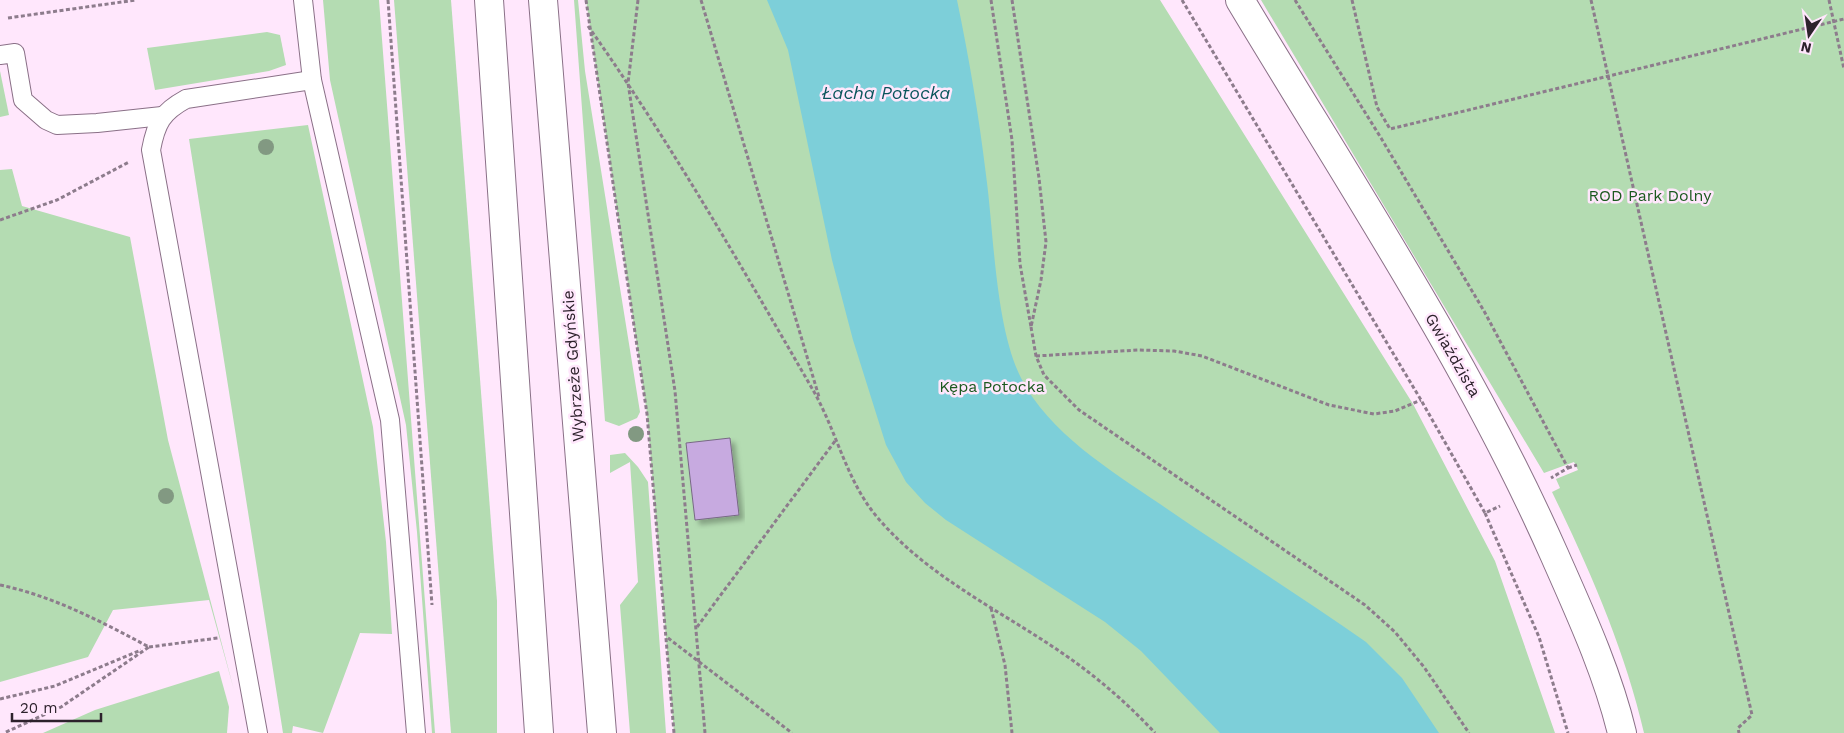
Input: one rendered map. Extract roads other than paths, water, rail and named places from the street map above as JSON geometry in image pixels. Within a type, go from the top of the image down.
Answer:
[{"type":"main road","points":[[489,0],[539,733]]},
{"type":"main road","name":"Wybrzeże Gdyńskie","points":[[543,0],[602,733]]},
{"type":"main road","name":"Gwiaździsta","points":[[1240,0],[1466,375],[1527,493],[1590,636],[1622,733]]},
{"type":"lane","points":[[303,0],[312,80],[390,420],[416,733]]},
{"type":"lane","points":[[0,55],[15,53],[23,100],[46,120],[57,125],[162,116]]},
{"type":"lane","points":[[258,733],[151,150],[154,132],[162,116],[171,107],[186,99],[312,80]]},
{"type":"water","name":"Łacha Potocka","points":[[767,0],[957,0],[970,65],[980,131],[1001,306],[1012,357],[1021,378],[1033,398],[1064,433],[1121,478],[1366,642],[1402,678],[1439,733],[1220,733],[1141,651],[1105,622],[946,520],[925,503],[906,482],[886,445],[853,340],[832,260],[788,50]]},
{"type":"park label","name":"ROD Park Dolny","points":[[1650,195]]},
{"type":"park label","name":"Kępa Potocka","points":[[992,386]]}]
